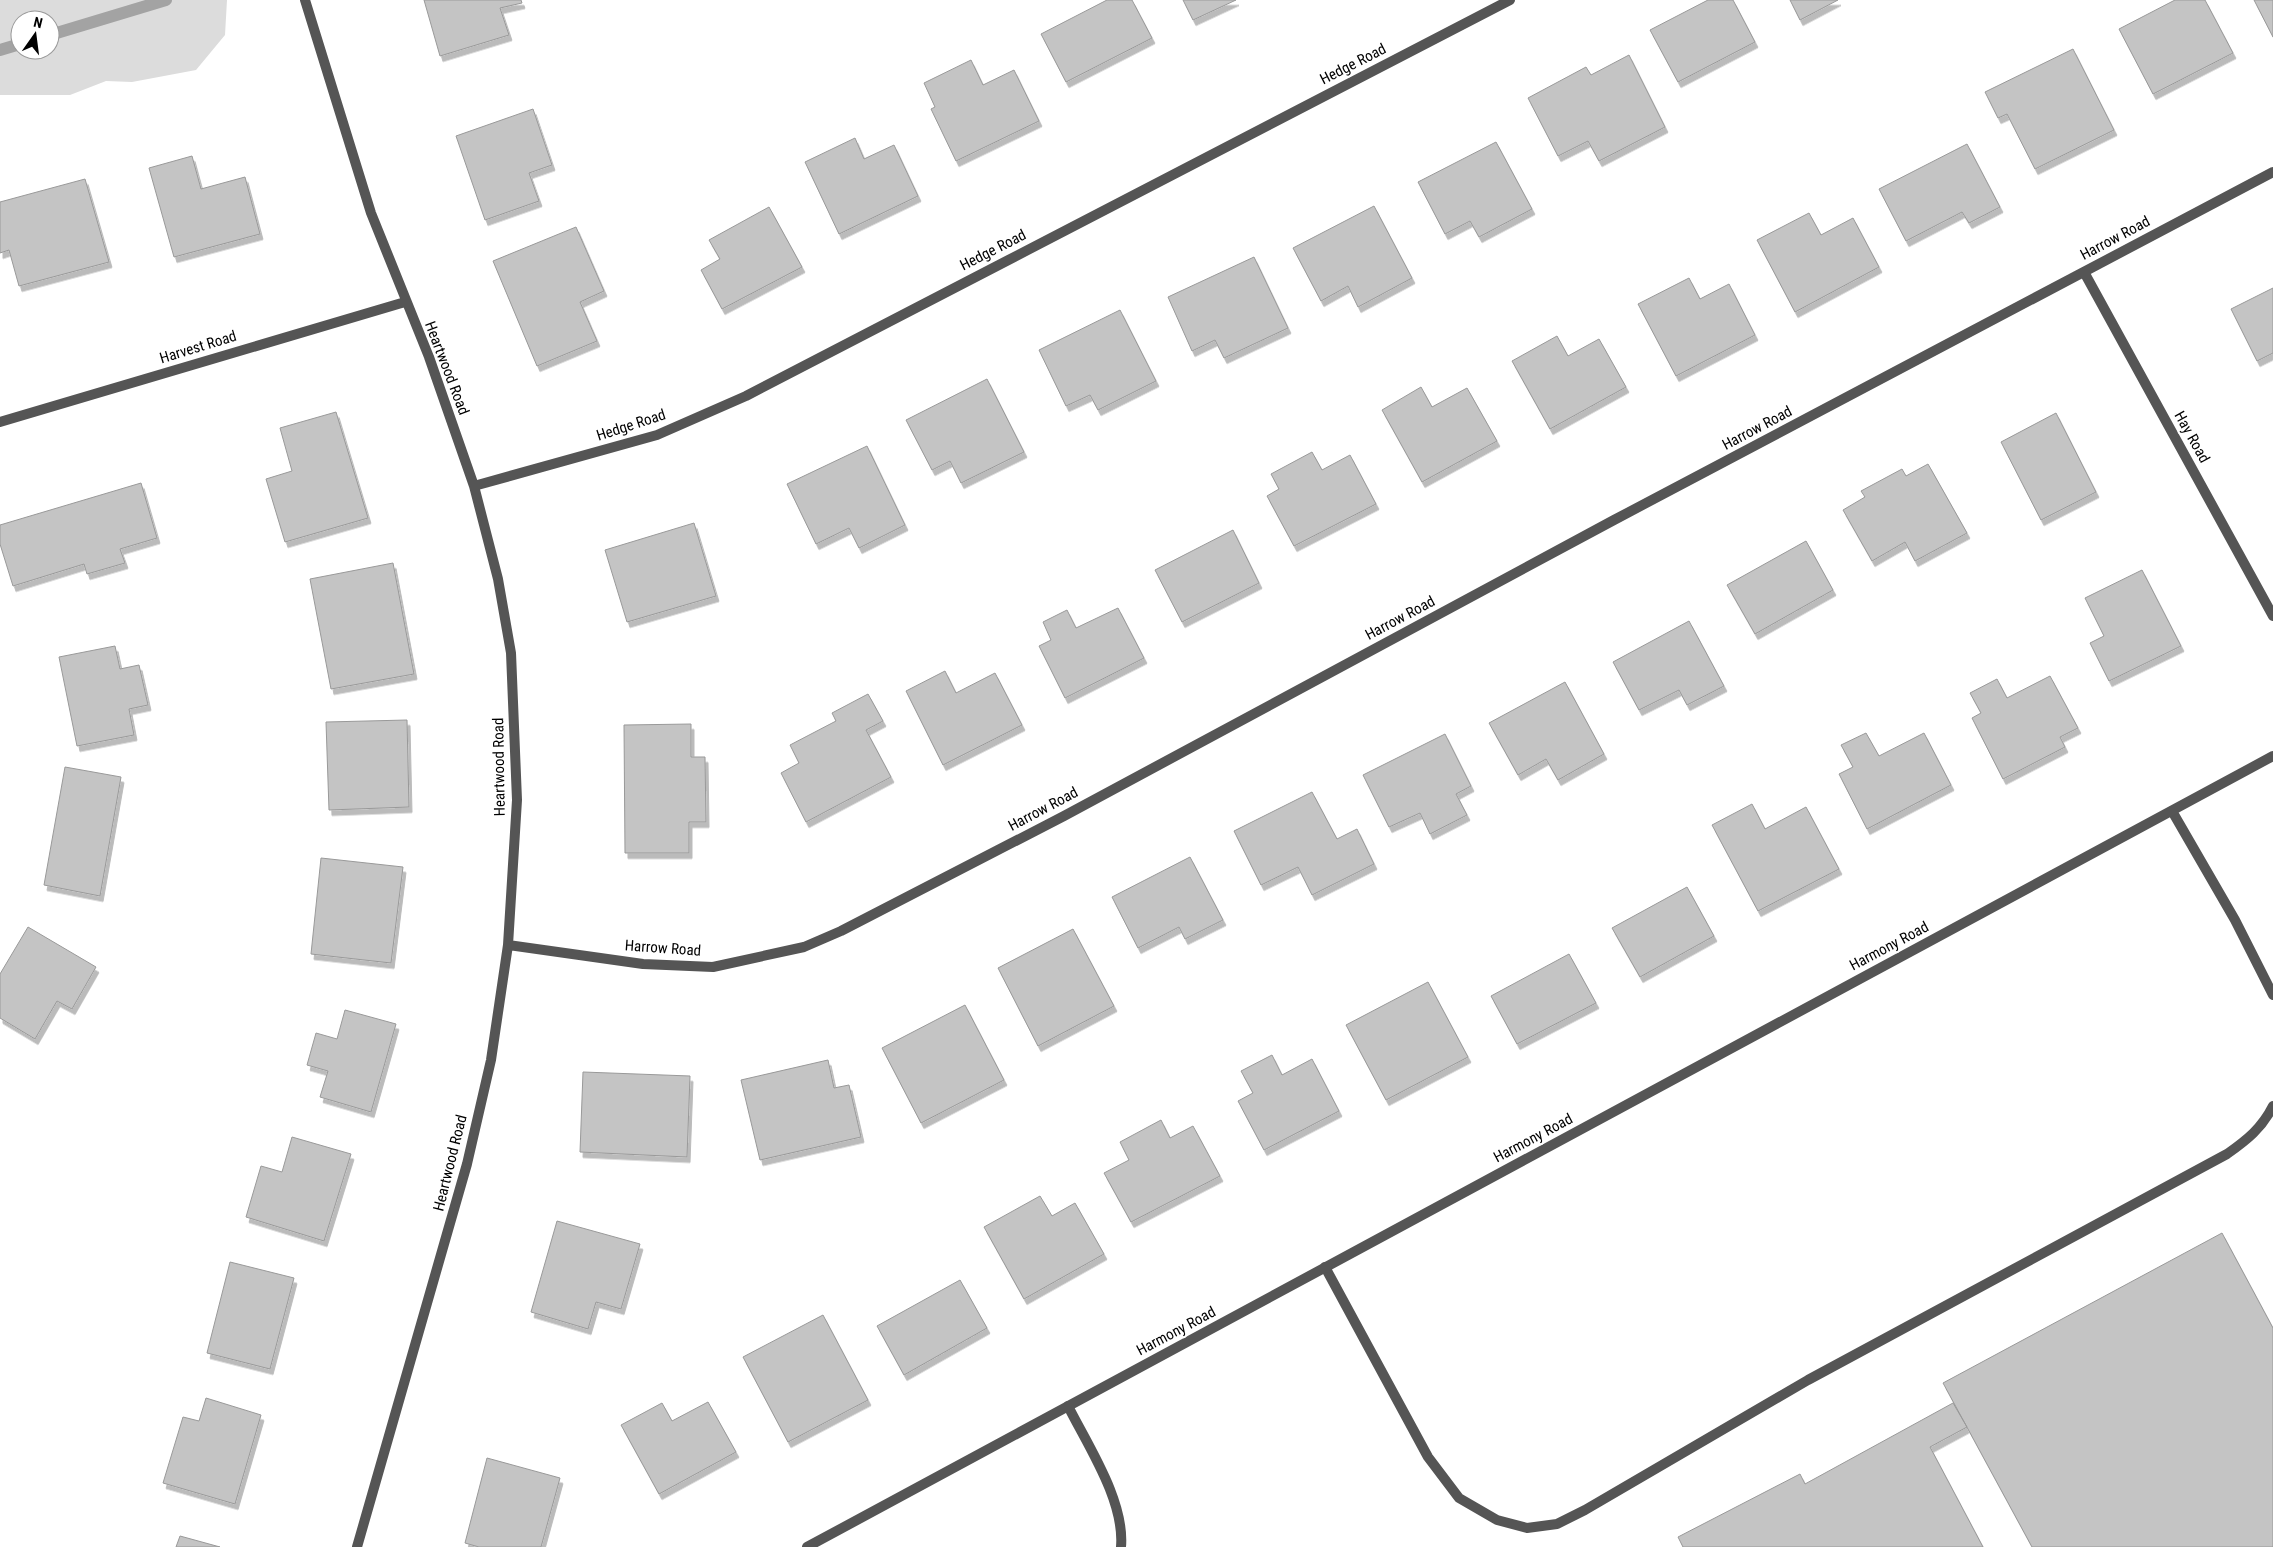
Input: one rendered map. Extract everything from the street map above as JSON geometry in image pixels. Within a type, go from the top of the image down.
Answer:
[{"type":"street","name":"Heartwood Road","points":[[305,0],[371,213],[429,358],[474,486],[498,579],[511,653],[517,800],[508,946],[491,1060],[467,1164],[357,1547]]},
{"type":"street","name":"Hedge Road","points":[[474,486],[657,435],[746,396],[1510,0]]},
{"type":"street","name":"Harrow Road","points":[[508,946],[643,964],[713,967],[804,947],[840,931],[1072,811],[1614,520],[2273,172]]},
{"type":"street","name":"Hay Road","points":[[2084,272],[2273,616]]},
{"type":"street","name":"Harvest Road","points":[[0,422],[405,302]]},
{"type":"street","name":"Harmony Road","points":[[807,1547],[2273,756]]},
{"type":"street","points":[[2172,810],[2235,920],[2273,995]]},
{"type":"street","points":[[1325,1267],[1428,1457],[1459,1498],[1497,1520],[1528,1528],[1557,1524],[1585,1510],[1808,1380],[2227,1154],[2252,1137],[2267,1118],[2273,1106]]},
{"type":"street","points":[[1068,1406],[1111,1492],[1122,1535],[1121,1547]]},
{"type":"shaded area","points":[[0,0],[227,0],[225,35],[196,70],[132,82],[106,81],[70,95],[0,95]]},
{"type":"building","points":[[424,0],[521,0],[522,3],[500,8],[509,35],[440,56]]},
{"type":"building","points":[[1107,0],[1132,0],[1152,38],[1066,82],[1041,34]]},
{"type":"building","points":[[1183,0],[1236,0],[1193,20]]},
{"type":"building","points":[[1708,0],[1733,0],[1755,42],[1678,82],[1650,30]]},
{"type":"building","points":[[1790,0],[1838,0],[1800,20]]},
{"type":"building","points":[[2175,0],[2205,0],[2233,53],[2153,94],[2119,29]]},
{"type":"building","points":[[2254,0],[2273,0],[2273,37]]},
{"type":"building","points":[[2073,49],[2114,130],[2035,169],[2007,114],[1998,118],[1985,92]]},
{"type":"building","points":[[1629,55],[1665,127],[1599,161],[1588,141],[1558,156],[1528,98],[1586,67],[1591,75]]},
{"type":"building","points":[[971,60],[983,85],[1014,70],[1039,121],[956,161],[931,109],[935,107],[924,83]]},
{"type":"building","points":[[533,109],[552,165],[529,173],[539,201],[485,220],[456,136]]},
{"type":"building","points":[[855,138],[864,159],[894,145],[918,196],[839,234],[805,162]]},
{"type":"building","points":[[1496,142],[1532,209],[1479,237],[1470,221],[1445,234],[1418,182]]},
{"type":"building","points":[[1967,144],[2000,207],[1969,223],[1962,212],[1906,241],[1879,189]]},
{"type":"building","points":[[192,156],[201,189],[245,177],[260,234],[174,257],[149,168]]},
{"type":"building","points":[[85,179],[109,262],[19,286],[9,250],[0,253],[0,202]]},
{"type":"building","points":[[1374,206],[1412,278],[1358,307],[1348,286],[1321,301],[1293,248]]},
{"type":"building","points":[[769,207],[802,267],[722,309],[701,270],[720,259],[709,240]]},
{"type":"building","points":[[1809,213],[1821,235],[1853,218],[1879,267],[1795,312],[1757,240]]},
{"type":"building","points":[[576,227],[604,291],[580,302],[597,341],[537,366],[493,261]]},
{"type":"building","points":[[1254,257],[1288,328],[1224,358],[1215,340],[1192,351],[1168,297]]},
{"type":"building","points":[[1689,278],[1700,299],[1729,284],[1755,335],[1676,376],[1638,304]]},
{"type":"building","points":[[2273,288],[2273,353],[2257,361],[2231,309]]},
{"type":"building","points":[[1120,310],[1156,381],[1098,410],[1090,395],[1066,406],[1039,350]]},
{"type":"building","points":[[1557,336],[1568,356],[1599,339],[1626,387],[1550,429],[1512,361]]},
{"type":"building","points":[[987,379],[1024,452],[961,483],[950,461],[932,470],[906,420]]},
{"type":"building","points":[[1421,387],[1432,407],[1467,388],[1497,441],[1422,482],[1382,410]]},
{"type":"building","points":[[336,412],[368,518],[285,542],[266,479],[292,471],[280,428]]},
{"type":"building","points":[[2056,413],[2096,492],[2041,520],[2001,442]]},
{"type":"building","points":[[867,446],[905,525],[859,548],[849,528],[816,544],[787,484]]},
{"type":"building","points":[[1312,452],[1322,470],[1350,455],[1376,504],[1294,546],[1267,496],[1279,489],[1271,474]]},
{"type":"building","points":[[1928,464],[1967,533],[1915,561],[1905,542],[1872,561],[1843,510],[1865,497],[1861,491],[1902,469],[1906,476]]},
{"type":"building","points":[[141,483],[157,538],[120,549],[125,563],[87,574],[84,564],[13,586],[0,544],[0,525]]},
{"type":"building","points":[[694,523],[716,596],[627,622],[605,550]]},
{"type":"building","points":[[1233,530],[1259,583],[1182,622],[1155,570]]},
{"type":"building","points":[[1806,541],[1833,590],[1755,634],[1727,585]]},
{"type":"building","points":[[393,563],[414,674],[331,689],[310,579]]},
{"type":"building","points":[[2142,570],[2181,646],[2109,681],[2090,643],[2104,636],[2085,598]]},
{"type":"building","points":[[1118,608],[1144,658],[1065,698],[1039,646],[1051,640],[1043,622],[1067,610],[1076,628]]},
{"type":"building","points":[[1689,621],[1724,686],[1687,705],[1679,690],[1639,710],[1613,662]]},
{"type":"building","points":[[115,646],[120,669],[139,665],[148,705],[129,709],[134,735],[77,746],[59,657]]},
{"type":"building","points":[[945,671],[956,693],[995,673],[1022,725],[943,765],[906,691]]},
{"type":"building","points":[[2050,676],[2078,728],[2060,737],[2065,747],[2003,779],[1972,718],[1981,713],[1970,693],[1997,679],[2007,698]]},
{"type":"building","points":[[1565,682],[1604,754],[1558,780],[1546,759],[1518,775],[1489,723]]},
{"type":"building","points":[[868,694],[883,721],[866,730],[891,777],[806,822],[781,773],[799,763],[790,745],[836,721],[832,713]]},
{"type":"building","points":[[407,720],[409,807],[329,810],[326,722]]},
{"type":"building","points":[[691,724],[691,757],[705,757],[706,822],[689,822],[689,853],[625,853],[624,725]]},
{"type":"building","points":[[1866,733],[1879,756],[1924,733],[1951,785],[1867,829],[1839,774],[1853,767],[1841,745]]},
{"type":"building","points":[[1445,734],[1471,786],[1456,794],[1467,815],[1430,834],[1420,813],[1389,827],[1363,775]]},
{"type":"building","points":[[65,767],[121,777],[100,896],[44,885]]},
{"type":"building","points":[[1312,792],[1337,839],[1357,829],[1374,864],[1312,895],[1298,867],[1261,885],[1234,831]]},
{"type":"building","points":[[1752,804],[1765,829],[1806,807],[1839,869],[1758,911],[1712,825]]},
{"type":"building","points":[[1190,857],[1223,920],[1185,939],[1179,927],[1138,948],[1112,897]]},
{"type":"building","points":[[321,858],[403,867],[391,963],[311,954]]},
{"type":"building","points":[[1687,887],[1714,936],[1640,977],[1612,928]]},
{"type":"building","points":[[28,927],[96,967],[72,1009],[57,1001],[35,1039],[0,1018],[0,974]]},
{"type":"building","points":[[1073,929],[1114,1006],[1038,1046],[998,968]]},
{"type":"building","points":[[1569,954],[1596,1003],[1517,1044],[1491,996]]},
{"type":"building","points":[[1428,982],[1468,1057],[1386,1100],[1346,1025]]},
{"type":"building","points":[[965,1005],[1004,1080],[921,1123],[882,1048]]},
{"type":"building","points":[[345,1010],[396,1024],[371,1112],[320,1097],[328,1071],[307,1065],[316,1033],[337,1039]]},
{"type":"building","points":[[1272,1055],[1282,1075],[1312,1059],[1339,1111],[1264,1150],[1238,1101],[1253,1093],[1241,1071]]},
{"type":"building","points":[[828,1060],[834,1088],[849,1085],[861,1137],[760,1160],[741,1080]]},
{"type":"building","points":[[583,1072],[690,1076],[687,1157],[580,1152]]},
{"type":"building","points":[[1161,1120],[1170,1138],[1193,1126],[1220,1176],[1131,1222],[1104,1173],[1129,1160],[1120,1142]]},
{"type":"building","points":[[292,1137],[351,1154],[324,1241],[246,1217],[261,1166],[282,1172]]},
{"type":"building","points":[[1040,1196],[1052,1216],[1075,1203],[1104,1254],[1024,1299],[984,1227]]},
{"type":"building","points":[[557,1221],[640,1244],[621,1309],[596,1302],[588,1329],[531,1312]]},
{"type":"building","points":[[2222,1233],[2273,1328],[2273,1547],[2032,1547],[1943,1383]]},
{"type":"building","points":[[230,1262],[294,1278],[270,1369],[207,1353]]},
{"type":"building","points":[[960,1280],[987,1328],[904,1375],[877,1326]]},
{"type":"building","points":[[823,1315],[868,1400],[788,1442],[743,1357]]},
{"type":"building","points":[[206,1398],[261,1415],[235,1504],[163,1483],[183,1417],[199,1421]]},
{"type":"building","points":[[708,1402],[736,1452],[659,1494],[621,1425],[662,1403],[672,1421]]},
{"type":"building","points":[[1953,1403],[1967,1427],[1930,1447],[1983,1547],[1683,1547],[1678,1537],[1800,1474],[1805,1484]]},
{"type":"building","points":[[487,1458],[560,1478],[541,1547],[479,1547],[465,1543]]},
{"type":"building","points":[[180,1536],[220,1547],[176,1547]]},
{"type":"waterway","points":[[60,32],[166,0]]},
{"type":"waterway","points":[[0,50],[10,47]]}]
